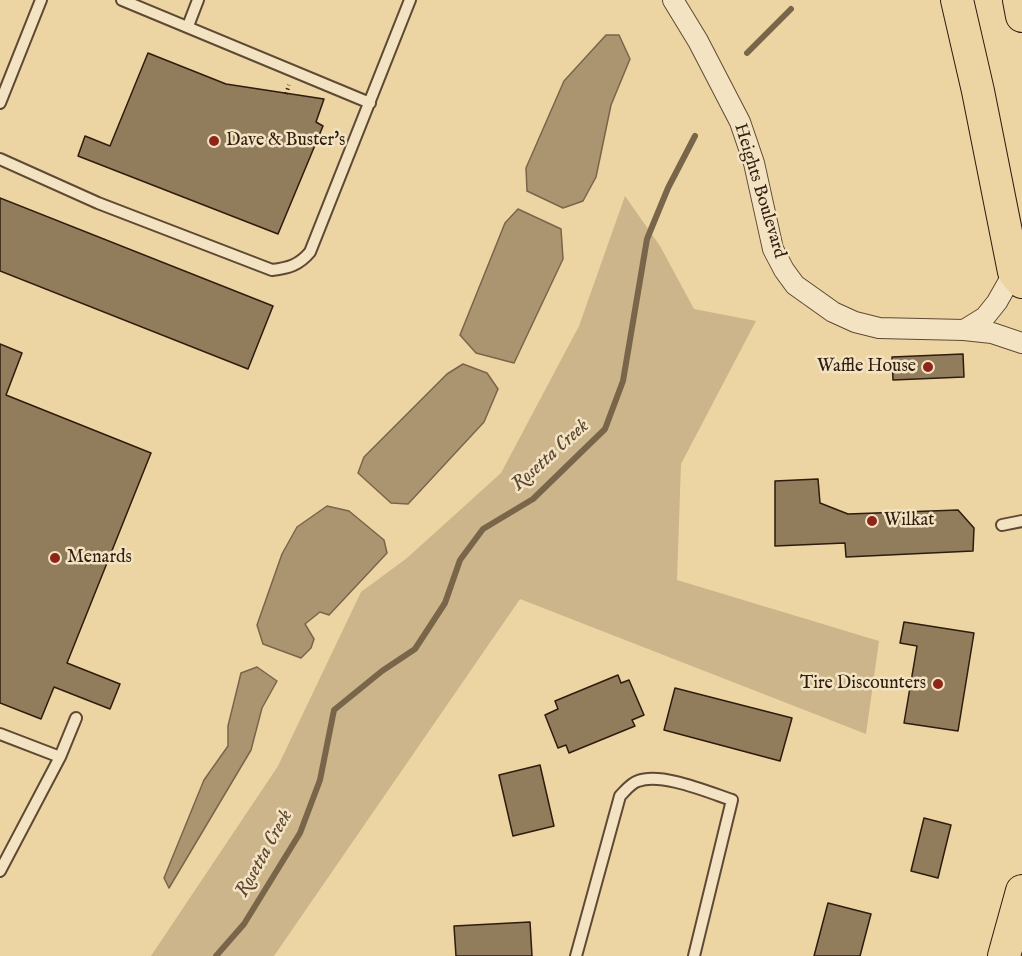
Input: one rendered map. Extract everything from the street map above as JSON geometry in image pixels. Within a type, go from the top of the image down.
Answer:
[{"type":"main road","points":[[957,0],[1018,277]]},
{"type":"main road","points":[[1019,0],[1022,16]]},
{"type":"main road","points":[[1004,956],[1022,891]]},
{"type":"street","name":"Heights Boulevard","points":[[673,0],[698,41],[740,122],[754,163],[773,249],[795,285],[823,306],[855,322],[879,328],[992,333],[1022,343]]},
{"type":"street","points":[[964,330],[986,317],[1018,277]]},
{"type":"lane","points":[[0,103],[41,0]]},
{"type":"lane","points":[[122,0],[370,103]]},
{"type":"lane","points":[[188,26],[198,0]]},
{"type":"lane","points":[[0,159],[98,203],[272,270],[288,268],[301,262],[310,252],[410,0]]},
{"type":"lane","points":[[1002,525],[1022,521]]},
{"type":"lane","points":[[0,871],[60,757],[76,718]]},
{"type":"lane","points":[[0,734],[60,757]]},
{"type":"lane","points":[[576,956],[620,796],[635,782],[647,778],[671,782],[732,800],[694,956]]},
{"type":"path","points":[[286,94],[289,85]]},
{"type":"shaded area","points":[[606,35],[619,35],[630,59],[611,105],[596,177],[583,201],[563,208],[527,191],[526,168],[564,81]]},
{"type":"shaded area","points":[[625,196],[660,246],[694,309],[756,321],[681,464],[677,580],[879,641],[866,734],[520,599],[274,956],[151,956],[278,766],[361,592],[407,558],[501,473],[579,326]]},
{"type":"shaded area","points":[[518,209],[561,229],[563,259],[514,363],[476,353],[460,335],[505,223]]},
{"type":"shaded area","points":[[463,364],[487,373],[498,389],[484,422],[408,504],[391,503],[358,473],[364,457],[447,374]]},
{"type":"shaded area","points":[[327,506],[349,511],[384,540],[387,553],[329,615],[320,612],[305,624],[314,639],[311,648],[301,658],[263,644],[257,625],[282,554],[297,527]]},
{"type":"shaded area","points":[[257,667],[277,681],[262,708],[251,750],[169,888],[164,878],[204,780],[228,746],[228,726],[241,673]]},
{"type":"building","name":"Dave & Buster's","points":[[148,53],[226,84],[324,99],[316,122],[323,126],[278,234],[78,156],[85,136],[110,146]]},
{"type":"building","points":[[0,198],[273,306],[248,369],[0,271]]},
{"type":"building","name":"Menards","points":[[0,344],[22,353],[6,395],[151,453],[67,663],[120,684],[110,709],[54,687],[41,719],[0,703]]},
{"type":"building","name":"Waffle House","points":[[963,354],[964,377],[893,380],[892,357]]},
{"type":"building","name":"Wilkat","points":[[818,479],[820,503],[848,514],[958,510],[974,528],[973,551],[846,557],[845,543],[775,546],[775,481]]},
{"type":"building","name":"Tire Discounters","points":[[904,622],[974,633],[958,731],[904,723],[917,646],[900,643]]},
{"type":"building","points":[[618,675],[621,683],[629,680],[644,715],[632,720],[635,726],[569,753],[566,745],[558,748],[545,715],[558,709],[555,701]]},
{"type":"building","points":[[675,688],[792,718],[780,761],[664,730]]},
{"type":"building","points":[[540,765],[554,826],[513,836],[499,775]]},
{"type":"building","points":[[924,818],[951,825],[938,878],[911,871]]},
{"type":"building","points":[[828,903],[871,914],[860,956],[814,956]]},
{"type":"building","points":[[530,922],[532,956],[456,956],[454,926]]},
{"type":"waterway","name":"Rosetta Creek","points":[[747,53],[791,9]]},
{"type":"waterway","name":"Rosetta Creek","points":[[216,956],[244,924],[300,833],[320,780],[334,710],[382,671],[415,649],[445,603],[460,560],[483,529],[533,499],[605,429],[623,381],[647,239],[668,188],[695,136]]},
{"type":"place","name":"Dave & Buster's","points":[[214,141]]},
{"type":"place","name":"Waffle House","points":[[928,367]]},
{"type":"place","name":"Wilkat","points":[[872,521]]},
{"type":"place","name":"Menards","points":[[55,558]]},
{"type":"place","name":"Tire Discounters","points":[[938,684]]}]
